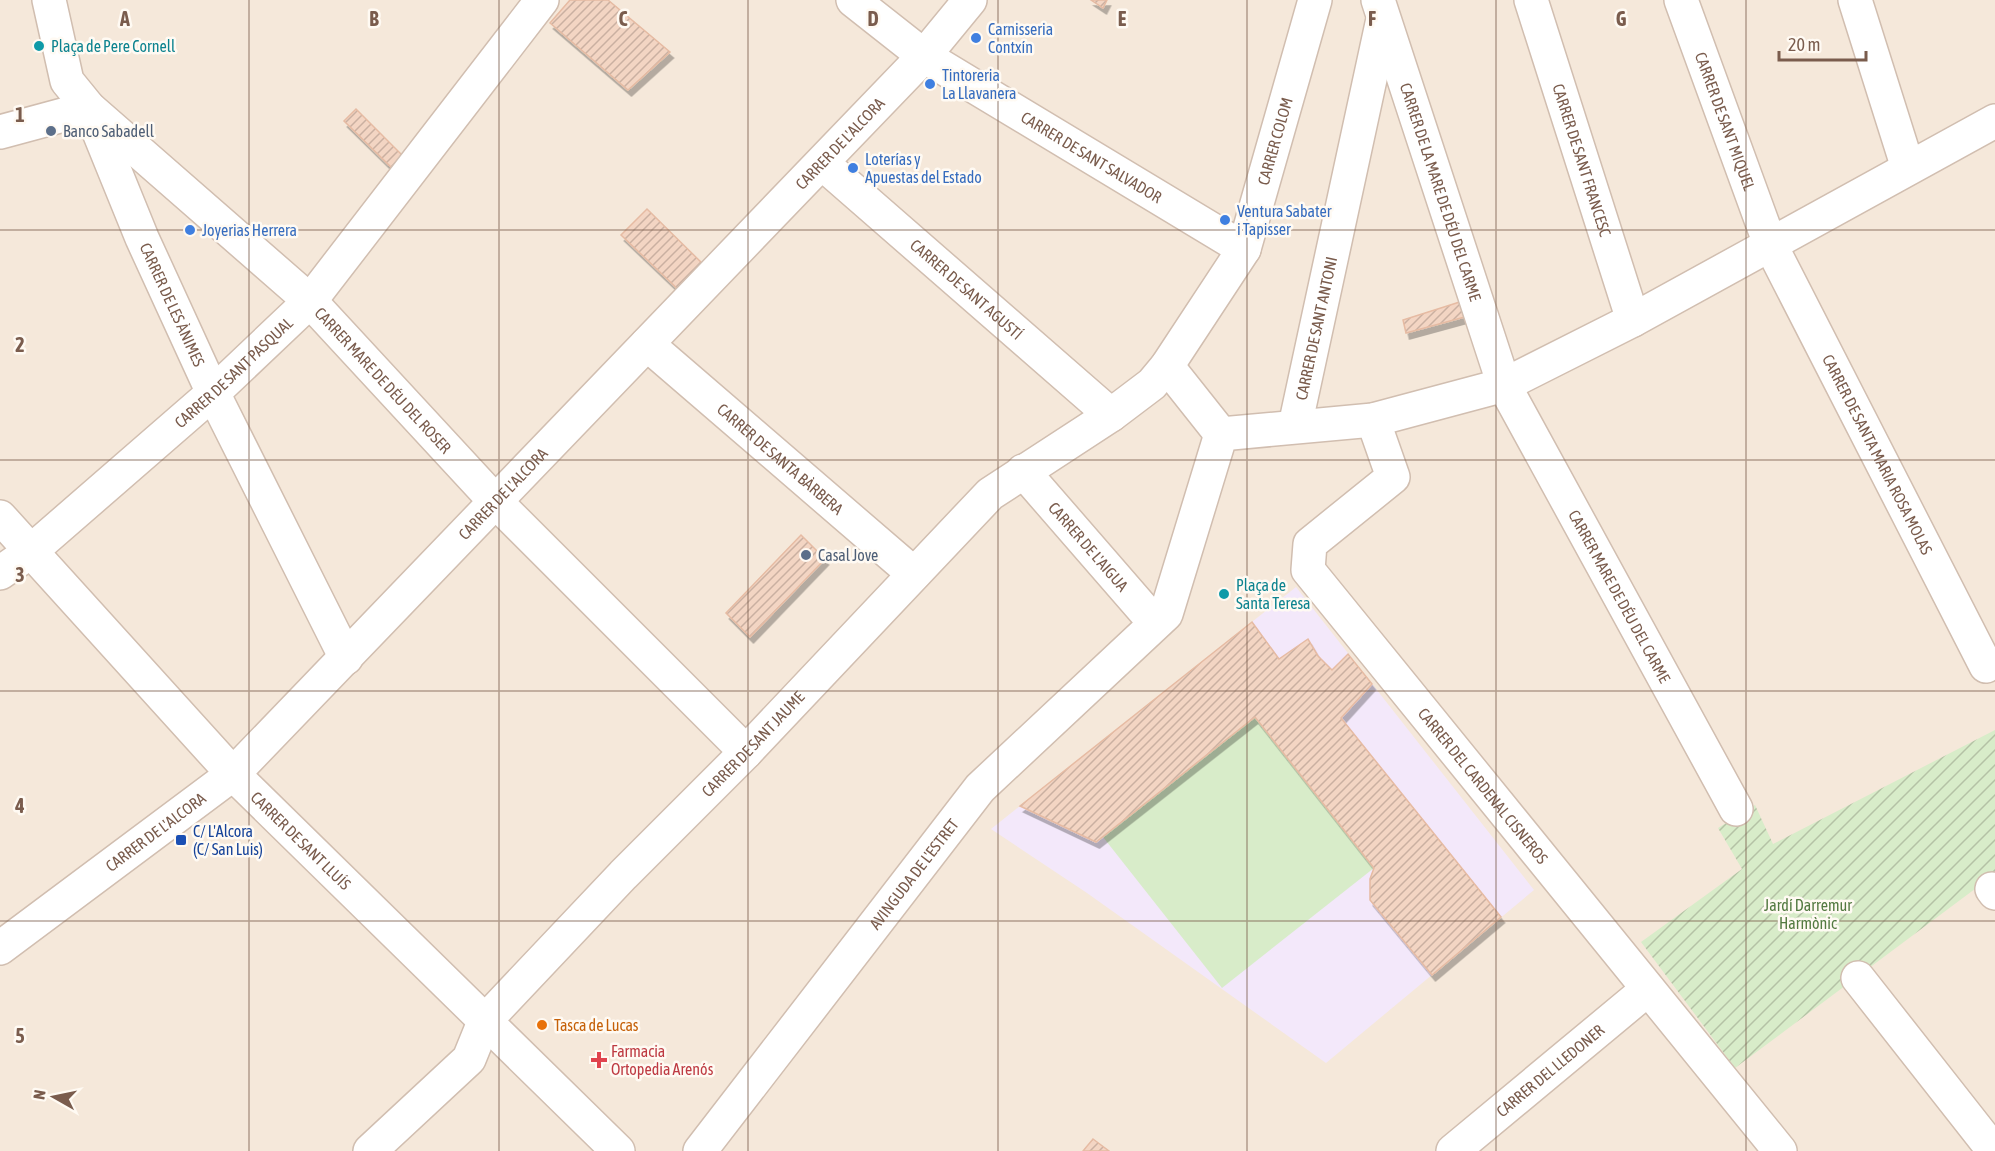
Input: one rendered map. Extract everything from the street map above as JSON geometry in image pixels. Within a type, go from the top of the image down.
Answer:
[{"type":"street","name":"CARRER MARE DE DÉU DEL ROSER","points":[[49,0],[67,81],[89,108],[310,301],[495,501],[746,752]]},
{"type":"street","name":"CARRER DE SANT PASQUAL","points":[[0,573],[30,552],[213,393],[310,301],[542,0]]},
{"type":"street","name":"CARRER DE SANT SALVADOR","points":[[854,0],[924,56],[1244,249]]},
{"type":"street","name":"CARRER DE L'ALCORA","points":[[0,948],[233,774],[924,56],[970,0]]},
{"type":"street","name":"CARRER COLOM","points":[[1167,366],[1244,249],[1315,0]]},
{"type":"street","name":"CARRER DE SANT FRANCESC","points":[[1531,0],[1633,320]]},
{"type":"street","name":"CARRER DE SANT MIQUEL","points":[[1681,0],[1770,244]]},
{"type":"street","points":[[1855,0],[1908,168]]},
{"type":"street","name":"CARRER DE LA MARE DE DÉU DEL CARME","points":[[1381,9],[1504,385]]},
{"type":"street","name":"CARRER DE SANT ANTONI","points":[[1294,426],[1381,9]]},
{"type":"street","points":[[0,132],[89,108]]},
{"type":"street","name":"CARRER DE LES ÀNIMES","points":[[89,108],[142,238],[213,393],[346,658]]},
{"type":"street","points":[[1221,434],[1373,420],[1504,385],[1633,320],[1995,121]]},
{"type":"street","name":"CARRER DE SANT AGUSTÍ","points":[[822,163],[1111,415]]},
{"type":"street","name":"CARRER DE SANTA MARIA ROSA MOLAS","points":[[1770,244],[1986,666]]},
{"type":"street","name":"CARRER DE SANTA BÀRBERA","points":[[647,344],[914,574]]},
{"type":"street","points":[[1167,366],[1221,434]]},
{"type":"street","name":"CARRER DE SANT JAUME","points":[[370,1151],[469,1059],[484,1022],[622,875],[746,752],[990,494],[1111,415],[1152,384],[1167,366]]},
{"type":"street","name":"CARRER MARE DE DÉU DEL CARME","points":[[1504,385],[1736,809]]},
{"type":"street","name":"CARRER DEL CARDENAL CISNEROS","points":[[1373,420],[1393,477],[1310,544],[1308,570],[1780,1151]]},
{"type":"street","points":[[1155,623],[1166,614],[1221,434]]},
{"type":"street","name":"CARRER DE L'AIGUA","points":[[1023,471],[1155,623]]},
{"type":"street","name":"CARRER DE SANT LLUÍS","points":[[0,517],[233,774],[618,1151]]},
{"type":"street","name":"AVINGUDA DE L'ESTRET","points":[[700,1151],[980,788],[1155,623]]},
{"type":"street","points":[[1858,978],[1994,1151]]},
{"type":"street","name":"CARRER DEL LLEDONER","points":[[1453,1151],[1648,989]]},
{"type":"shaded area","points":[[0,0],[1995,0],[1995,1151],[0,1151]]},
{"type":"shaded area","points":[[1296,587],[1534,890],[1326,1063],[1087,893],[991,829]]},
{"type":"green space","points":[[1255,717],[1374,868],[1222,988],[1103,837]]},
{"type":"green space","name":"Jardí Darremur Harmònic","points":[[1995,730],[1995,874],[1735,1068],[1641,942],[1742,869],[1718,828],[1755,805],[1773,844]]},
{"type":"building","points":[[570,0],[608,0],[670,52],[628,90],[550,23]]},
{"type":"building","points":[[1091,0],[1107,0],[1103,8]]},
{"type":"building","points":[[356,109],[402,155],[392,168],[344,121]]},
{"type":"building","points":[[647,209],[708,269],[684,295],[621,235]]},
{"type":"building","points":[[1466,300],[1472,315],[1406,333],[1403,320]]},
{"type":"building","points":[[801,535],[825,559],[750,637],[726,613]]},
{"type":"building","points":[[1252,622],[1279,659],[1308,639],[1318,656],[1332,670],[1348,654],[1372,684],[1341,718],[1501,917],[1432,975],[1370,900],[1370,879],[1374,868],[1255,717],[1096,842],[1020,806]]},
{"type":"building","points":[[1093,1139],[1109,1151],[1083,1151]]},
{"type":"place","name":"Carnisseria Contxín","points":[[976,38]]},
{"type":"place","name":"Plaça de Pere Cornell","points":[[39,46]]},
{"type":"place","name":"Tintoreria La Llavanera","points":[[930,84]]},
{"type":"place","name":"Banco Sabadell","points":[[51,131]]},
{"type":"place","name":"Loterías y Apuestas del Estado","points":[[853,168]]},
{"type":"place","name":"Ventura Sabater i Tapisser","points":[[1225,220]]},
{"type":"place","name":"Joyerias Herrera","points":[[190,230]]},
{"type":"place","name":"Casal Jove","points":[[806,555]]},
{"type":"place","name":"Plaça de Santa Teresa","points":[[1224,594]]},
{"type":"place","name":"C/ L'Alcora (C/ San Luis)","points":[[181,840]]},
{"type":"place","name":"Tasca de Lucas","points":[[542,1025]]},
{"type":"place","name":"Farmacia Ortopedia Arenós","points":[[599,1060]]}]
